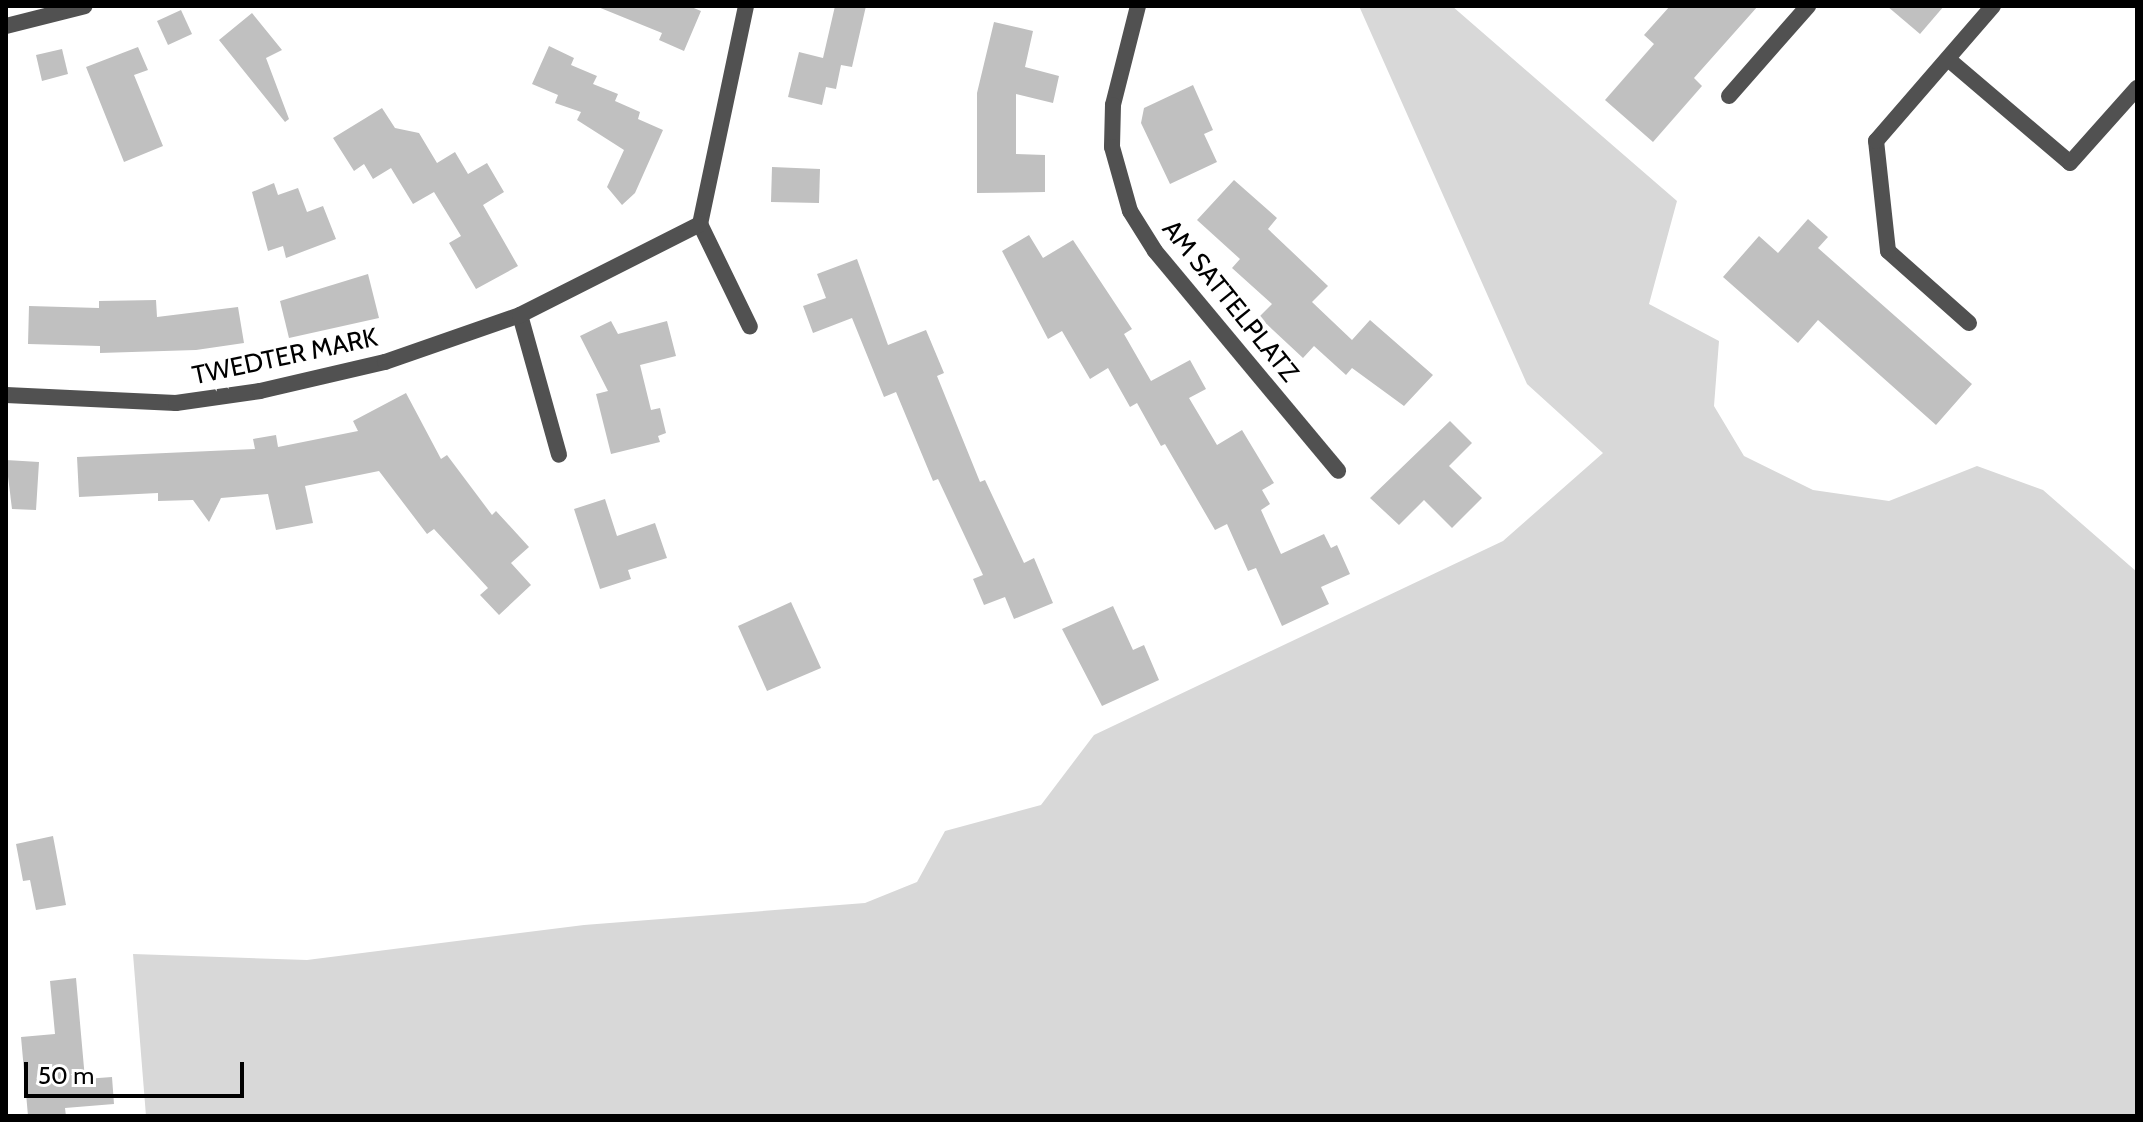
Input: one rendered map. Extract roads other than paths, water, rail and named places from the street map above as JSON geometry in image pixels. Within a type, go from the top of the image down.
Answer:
[{"type":"street","points":[[6,26],[85,6]]},
{"type":"street","points":[[746,6],[700,224],[750,327]]},
{"type":"street","name":"AM SATTELPLATZ","points":[[1138,6],[1113,105],[1112,147],[1130,211],[1155,251],[1338,471]]},
{"type":"street","points":[[1729,96],[1808,6]]},
{"type":"street","points":[[1969,323],[1888,251],[1876,141],[1993,6]]},
{"type":"street","points":[[1948,59],[2070,163],[2137,88]]},
{"type":"street","name":"TWEDTER MARK","points":[[6,395],[176,403],[260,391],[385,362],[520,315],[700,224]]},
{"type":"street","points":[[520,315],[559,455]]}]
